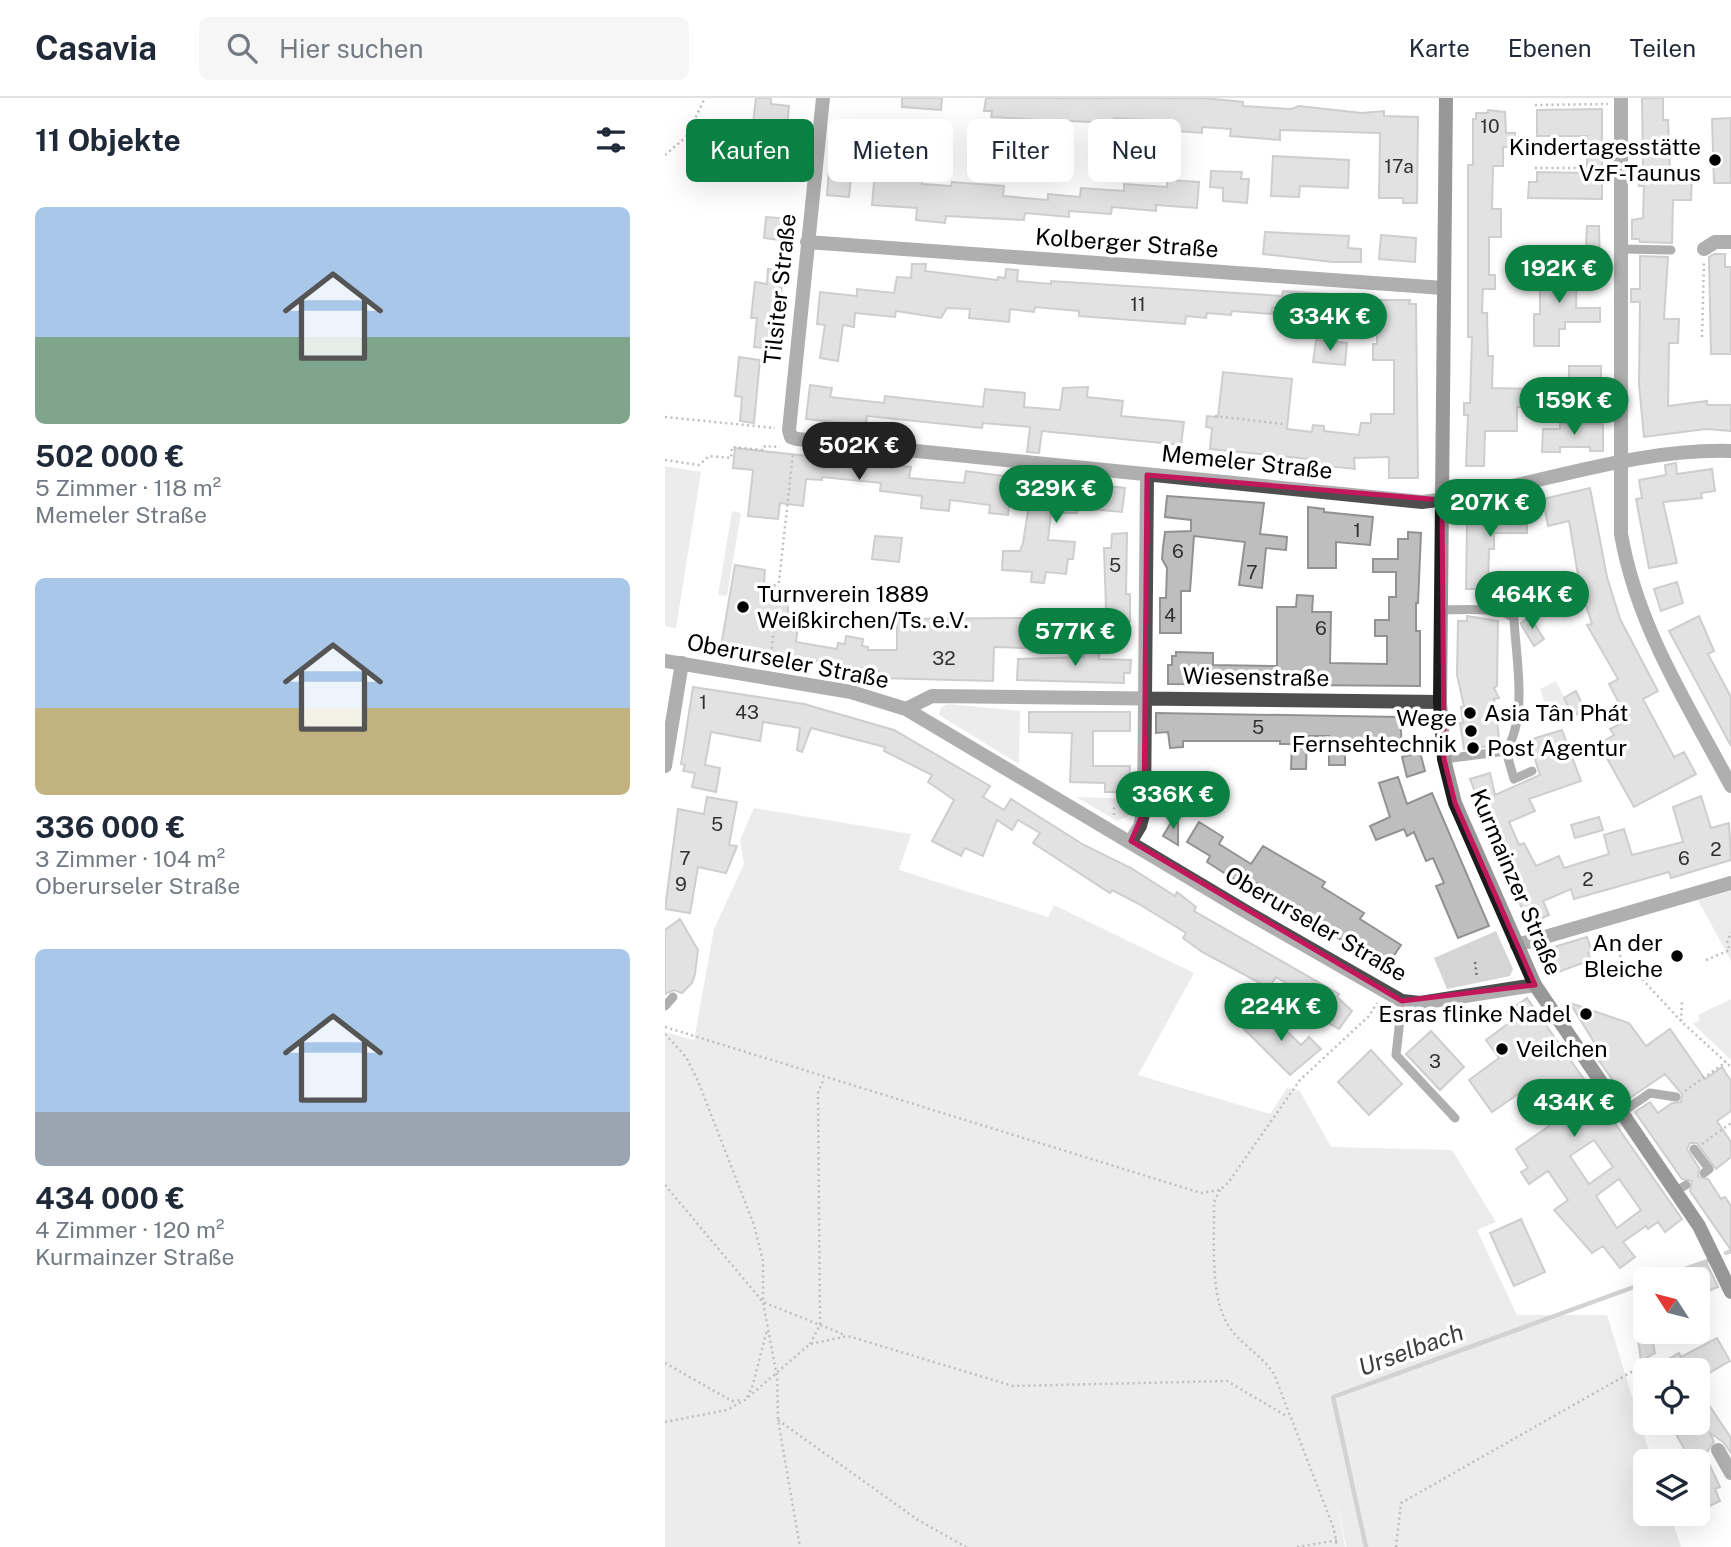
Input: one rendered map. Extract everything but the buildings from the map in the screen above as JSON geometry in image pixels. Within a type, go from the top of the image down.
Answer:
[{"type":"main road","name":"Kurmainzer Straße","points":[[1446,98],[1440,610],[1440,702],[1444,759],[1455,803],[1535,985],[1621,1113],[1681,1188],[1714,1251],[1731,1292]]},
{"type":"street","name":"Tilsiter Straße","points":[[793,439],[807,242],[823,98]]},
{"type":"street","points":[[1440,98],[1446,98]]},
{"type":"street","points":[[1621,101],[1622,534],[1637,601],[1658,650],[1731,786]]},
{"type":"street","name":"Kolberger Straße","points":[[807,242],[1443,288]]},
{"type":"street","points":[[1704,249],[1714,242],[1731,242]]},
{"type":"street","name":"Memeler Straße","points":[[793,439],[1422,502],[1620,463],[1693,451],[1731,451]]},
{"type":"street","points":[[1131,841],[1140,826],[1144,811],[1147,475]]},
{"type":"street","name":"Oberurseler Straße","points":[[665,661],[769,676],[872,697],[906,709],[1384,993],[1402,1001],[1420,1003],[1535,985]]},
{"type":"street","points":[[665,766],[682,663]]},
{"type":"street","name":"Wiesenstraße","points":[[906,709],[932,696],[1440,702]]},
{"type":"street","points":[[1517,945],[1731,883]]},
{"type":"street","points":[[1718,1450],[1731,1474]]},
{"type":"lane","points":[[1622,252],[1671,250]]},
{"type":"lane","points":[[1440,610],[1500,611],[1514,619],[1518,690],[1514,738],[1506,751],[1514,779],[1532,771]]},
{"type":"lane","points":[[1444,759],[1506,751]]},
{"type":"lane","points":[[665,1006],[673,997]]},
{"type":"lane","points":[[1402,1001],[1396,1055],[1455,1118]]},
{"type":"lane","points":[[1621,1113],[1650,1093],[1676,1097]]},
{"type":"lane","points":[[1694,1149],[1709,1169],[1704,1173]]},
{"type":"path","points":[[665,155],[686,137],[705,98]]},
{"type":"path","points":[[1535,105],[1621,101]]},
{"type":"path","points":[[1535,168],[1623,168]]},
{"type":"path","points":[[1702,337],[1704,249]]},
{"type":"path","points":[[1564,254],[1622,252]]},
{"type":"path","points":[[1215,416],[1283,424]]},
{"type":"path","points":[[665,417],[793,439]]},
{"type":"path","points":[[665,460],[699,465],[709,456],[731,458],[732,447],[793,439]]},
{"type":"path","points":[[769,676],[793,439]]},
{"type":"path","points":[[1590,922],[1681,1021],[1731,1067]]},
{"type":"path","points":[[1706,960],[1730,950],[1727,943],[1731,932]]},
{"type":"path","points":[[1612,947],[1630,940]]},
{"type":"path","points":[[1337,1547],[1338,1540],[1267,1363],[1231,1329],[1215,1284],[1215,1202],[1220,1190],[1228,1183],[1300,1080],[1369,1016],[1384,993]]},
{"type":"path","points":[[1681,1021],[1682,1000]]},
{"type":"path","points":[[665,1027],[1201,1193],[1220,1190]]},
{"type":"path","points":[[665,1034],[686,1057],[698,1081],[754,1225],[763,1261],[764,1302],[776,1372],[778,1420],[800,1547]]},
{"type":"path","points":[[1676,1097],[1726,1062]]},
{"type":"path","points":[[665,1422],[727,1410],[745,1400],[810,1344],[820,1325],[817,1093],[824,1077]]},
{"type":"path","points":[[1694,1149],[1731,1123]]},
{"type":"path","points":[[665,1185],[764,1302],[848,1336],[1013,1385],[1227,1381],[1289,1416]]},
{"type":"path","points":[[745,1400],[752,1388],[768,1327]]},
{"type":"path","points":[[810,1344],[848,1336]]},
{"type":"path","points":[[665,1363],[731,1401],[745,1400]]},
{"type":"path","points":[[1396,1547],[1401,1503],[1633,1371]]},
{"type":"path","points":[[778,1420],[918,1520],[966,1547]]},
{"type":"path","points":[[1297,1547],[1338,1540]]},
{"type":"highlighted area","points":[[1147,475],[1442,500],[1444,759],[1455,803],[1535,985],[1402,1001],[1131,841],[1144,811]]},
{"type":"shaded area","points":[[665,466],[701,472],[676,628],[665,626]]},
{"type":"shaded area","points":[[732,511],[741,513],[727,596],[718,595]]},
{"type":"shaded area","points":[[1556,681],[1573,716],[1552,724],[1540,689]]},
{"type":"shaded area","points":[[949,704],[1020,711],[1019,764],[939,715],[941,707]]},
{"type":"shaded area","points":[[1076,797],[1134,799],[1134,810],[1117,821]]},
{"type":"shaded area","points":[[754,808],[911,834],[899,870],[1048,917],[1054,905],[1194,973],[1138,1075],[1270,1114],[1287,1088],[1300,1091],[1331,1147],[1452,1150],[1496,1222],[1477,1230],[1517,1315],[1607,1315],[1633,1399],[1633,1435],[1644,1435],[1648,1449],[1633,1449],[1633,1526],[1674,1526],[1681,1547],[1346,1547],[1336,1495],[1345,1547],[665,1547],[665,1032],[694,1040],[714,929],[744,864],[740,840]]},
{"type":"shaded area","points":[[1731,891],[1731,961],[1698,900]]},
{"type":"shaded area","points":[[1496,931],[1513,969],[1510,976],[1447,989],[1434,958]]},
{"type":"shaded area","points":[[1731,999],[1731,1060],[1693,1024],[1700,1020],[1698,1015]]},
{"type":"waterway","name":"Urselbach","points":[[1726,1253],[1731,1251]]},
{"type":"waterway","name":"Urselbach","points":[[1691,1267],[1708,1261]]},
{"type":"waterway","name":"Urselbach","points":[[1366,1547],[1333,1397],[1633,1287]]},
{"type":"place","name":"Kindertagesstätte VzF-Taunus","points":[[1715,160]]},
{"type":"place","name":"Turnverein 1889 Weißkirchen/Ts. e.V.","points":[[743,607]]},
{"type":"place","name":"Asia Tân Phát","points":[[1470,713]]},
{"type":"place","name":"Wege Fernsehtechnik","points":[[1471,731]]},
{"type":"place","name":"Post Agentur","points":[[1473,748]]},
{"type":"place","name":"An der Bleiche","points":[[1677,956]]},
{"type":"place","name":"Esras flinke Nadel","points":[[1586,1014]]},
{"type":"place","name":"Veilchen","points":[[1502,1049]]}]
